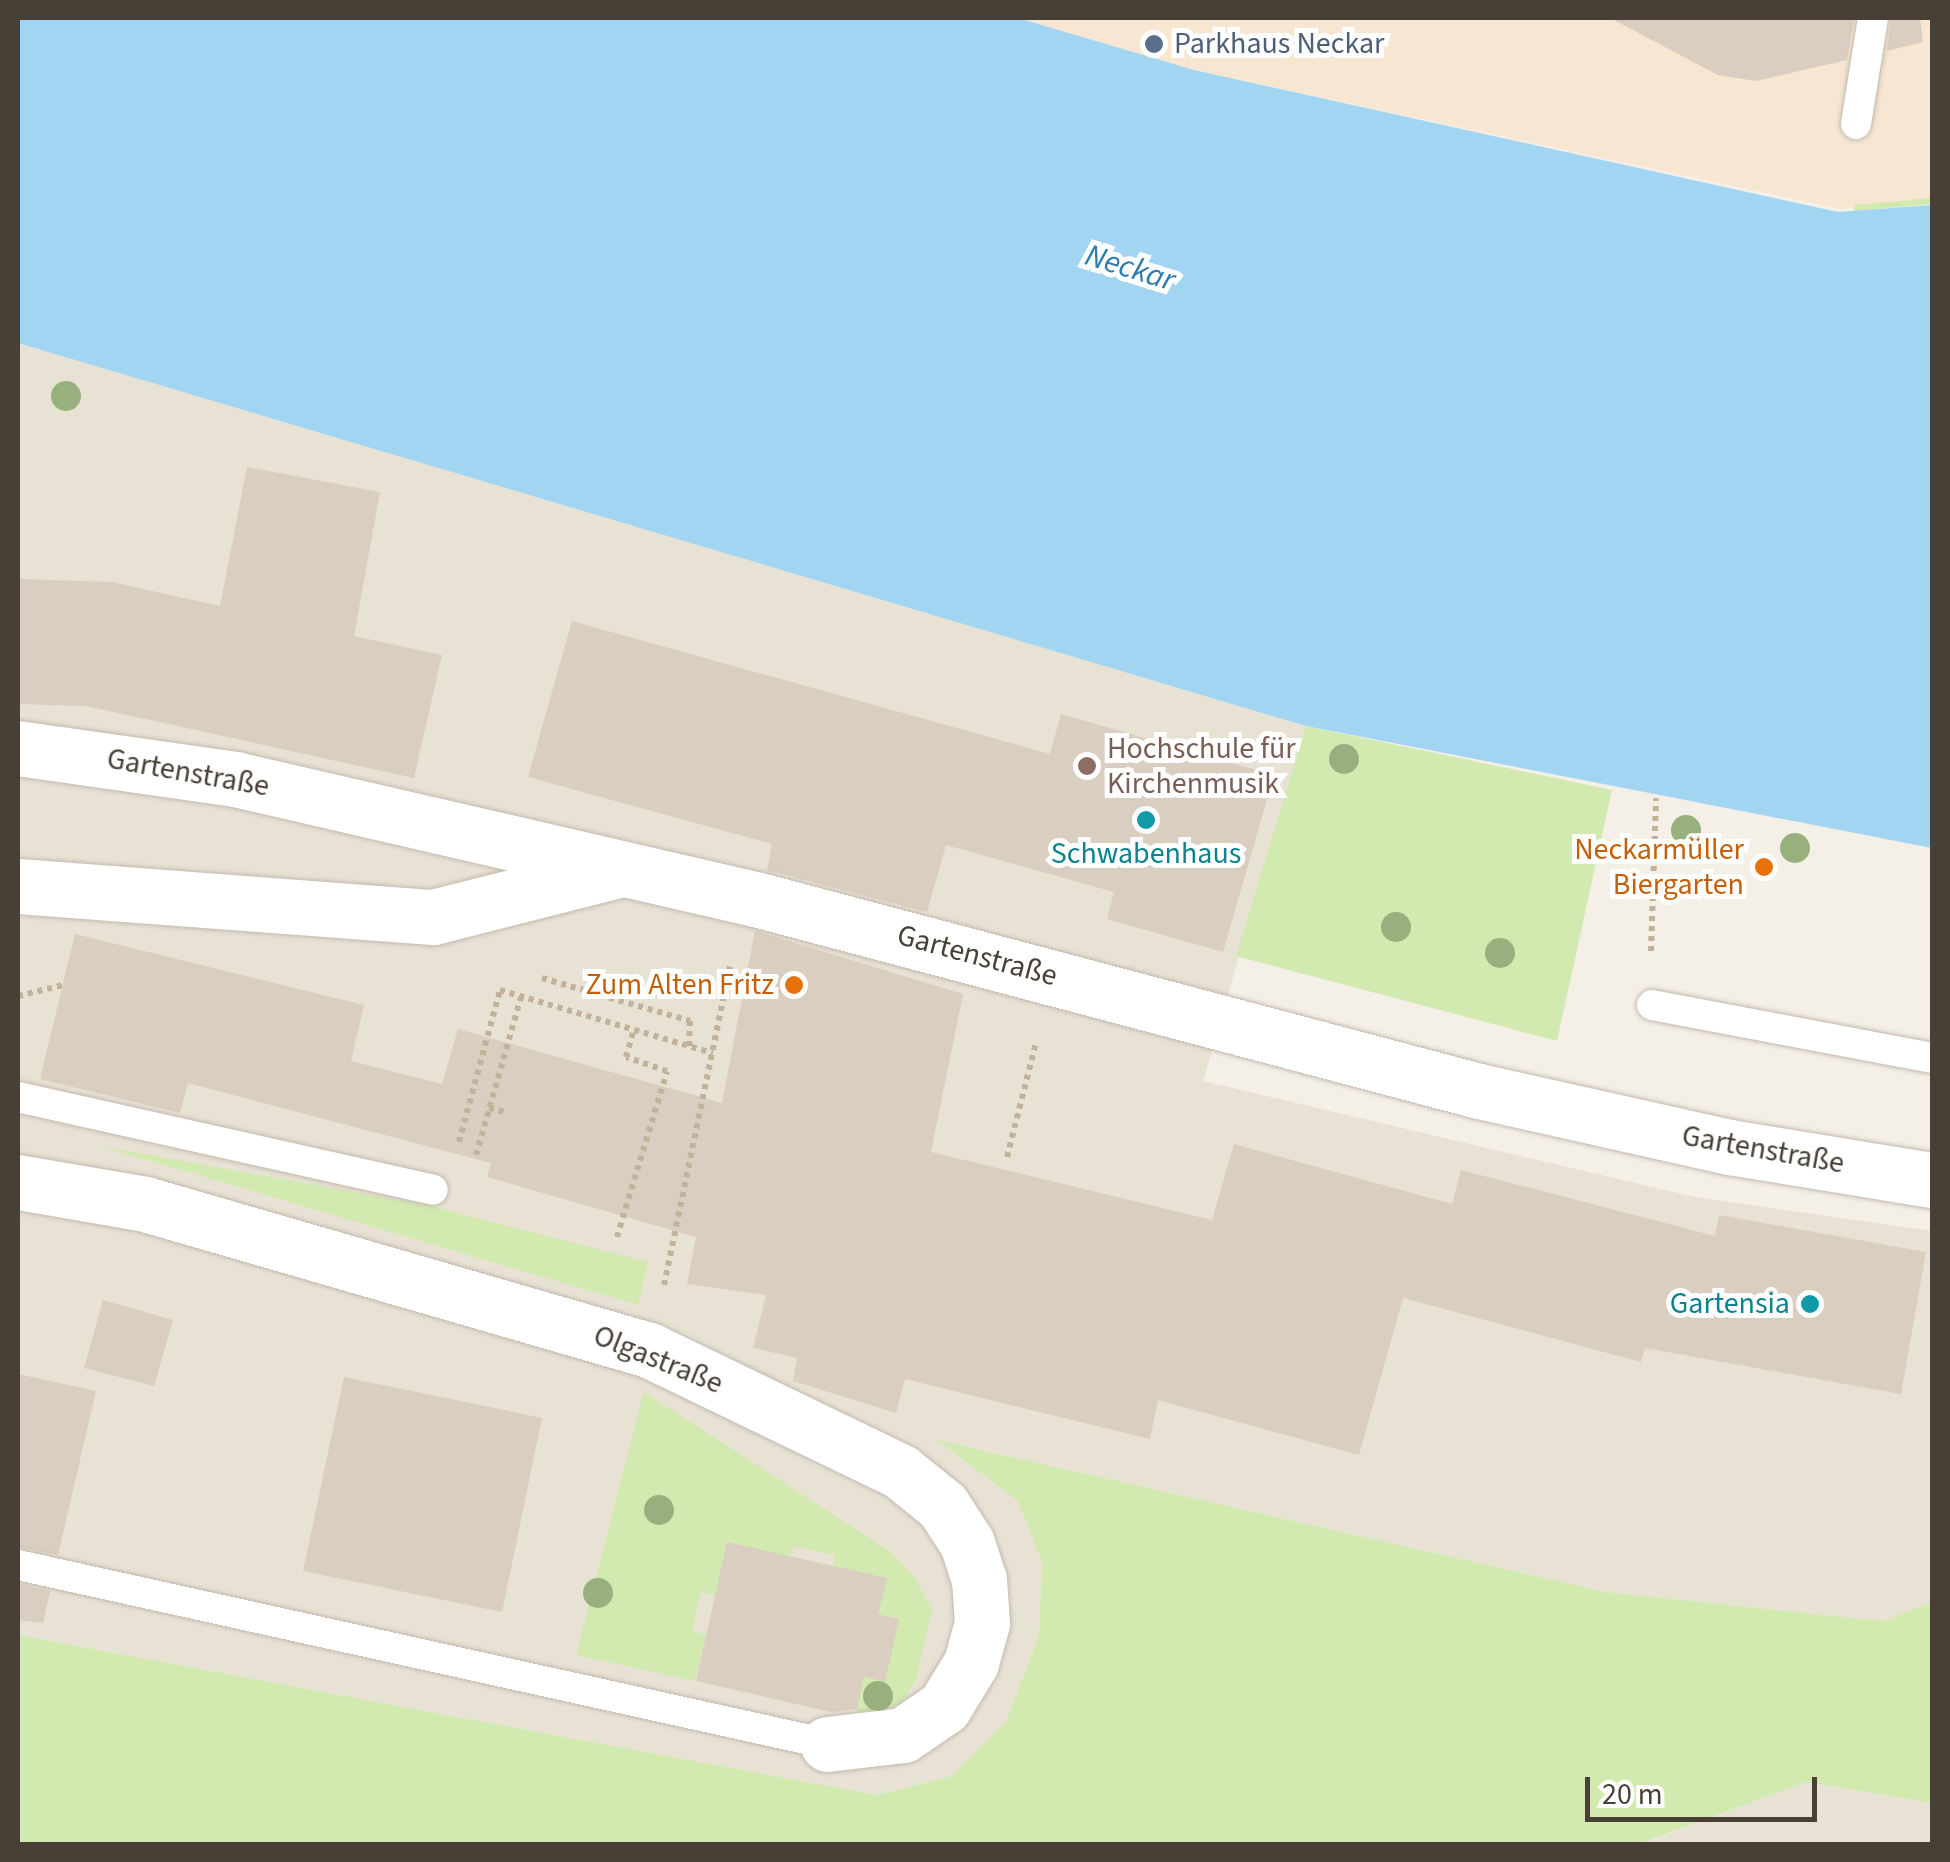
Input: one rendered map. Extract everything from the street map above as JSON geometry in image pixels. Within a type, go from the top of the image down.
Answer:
[{"type":"street","name":"Gartenstraße","points":[[18,748],[235,779],[627,868],[1052,975],[1479,1091],[1730,1147],[1932,1180]]},
{"type":"street","points":[[18,886],[433,917],[627,868]]},
{"type":"street","name":"Olgastraße","points":[[18,1182],[145,1204],[650,1350],[901,1472],[944,1506],[967,1543],[980,1579],[982,1623],[971,1663],[944,1707],[903,1734],[828,1744]]},
{"type":"lane","points":[[1856,124],[1873,18]]},
{"type":"lane","points":[[1652,1005],[1932,1058]]},
{"type":"lane","points":[[18,1097],[433,1190]]},
{"type":"lane","points":[[18,1564],[828,1744]]},
{"type":"path","points":[[1652,1005],[1650,831],[1656,798]]},
{"type":"path","points":[[670,1264],[728,972]]},
{"type":"path","points":[[1007,1157],[1052,975]]},
{"type":"path","points":[[542,978],[690,1021],[689,1048]]},
{"type":"path","points":[[18,996],[63,985]]},
{"type":"path","points":[[455,1156],[500,990],[713,1054]]},
{"type":"path","points":[[479,1148],[521,997]]},
{"type":"path","points":[[617,1237],[666,1071],[626,1058],[633,1032]]},
{"type":"path","points":[[489,1108],[505,1112]]},
{"type":"shaded area","points":[[1018,18],[1932,18],[1932,202],[1841,209],[1194,70]]},
{"type":"shaded area","points":[[18,343],[1306,726],[1203,1081],[1695,1197],[1932,1231],[1932,1602],[1884,1621],[1606,1592],[941,1441],[1019,1501],[1042,1562],[1039,1635],[1006,1722],[952,1776],[877,1795],[18,1635]]},
{"type":"shaded area","points":[[1806,1782],[1932,1803],[1932,1844],[1641,1844]]},
{"type":"green space","points":[[1932,198],[1932,204],[1854,211],[1855,205]]},
{"type":"green space","points":[[1306,726],[1612,790],[1557,1041],[1236,956]]},
{"type":"green space","points":[[100,1146],[431,1206],[648,1262],[638,1305]]},
{"type":"green space","points":[[644,1392],[891,1552],[916,1579],[932,1610],[916,1680],[901,1704],[855,1718],[864,1676],[885,1681],[898,1619],[878,1614],[886,1579],[833,1566],[835,1555],[794,1546],[790,1556],[716,1595],[701,1592],[692,1631],[706,1635],[695,1681],[576,1655]]},
{"type":"green space","points":[[937,1440],[1606,1592],[1884,1621],[1932,1602],[1932,1803],[1806,1782],[1639,1844],[18,1844],[18,1635],[877,1795],[952,1776],[1006,1722],[1039,1635],[1042,1562],[1018,1501]]},
{"type":"water","name":"Neckar","points":[[18,18],[1018,18],[1194,70],[1838,212],[1932,205],[1932,848],[1306,726],[18,343]]},
{"type":"building","points":[[1610,18],[1854,18],[1847,60],[1756,81],[1718,75]]},
{"type":"building","points":[[1891,18],[1920,18],[1923,42],[1887,51]]},
{"type":"building","points":[[247,467],[380,492],[354,636],[442,655],[414,778],[86,706],[18,704],[18,579],[112,582],[220,606]]},
{"type":"building","points":[[572,621],[1050,754],[1061,714],[1274,775],[1223,952],[1107,919],[1114,892],[946,845],[927,912],[767,870],[772,844],[528,777]]},
{"type":"building","points":[[755,931],[963,994],[931,1152],[1212,1220],[1234,1144],[1452,1204],[1461,1170],[1715,1236],[1719,1215],[1926,1252],[1901,1394],[1645,1348],[1641,1362],[1403,1298],[1359,1455],[1158,1400],[1150,1439],[905,1379],[896,1413],[793,1381],[797,1358],[753,1348],[766,1295],[687,1284],[696,1237],[487,1177],[491,1163],[188,1083],[180,1113],[40,1079],[75,934],[364,1005],[351,1061],[442,1084],[458,1029],[722,1103]]},
{"type":"building","points":[[103,1300],[173,1320],[154,1386],[84,1368]]},
{"type":"building","points":[[18,1374],[96,1391],[58,1555],[18,1547]]},
{"type":"building","points":[[344,1377],[542,1418],[502,1612],[303,1571]]},
{"type":"building","points":[[727,1542],[887,1578],[878,1614],[899,1619],[885,1682],[864,1676],[857,1709],[831,1712],[696,1681]]},
{"type":"building","points":[[18,1584],[50,1591],[43,1623],[18,1620]]},
{"type":"place","name":"Parkhaus Neckar","points":[[1154,44]]},
{"type":"place","name":"Hochschule für Kirchenmusik","points":[[1087,766]]},
{"type":"place","name":"Schwabenhaus","points":[[1146,820]]},
{"type":"place","name":"Neckarmüller Biergarten","points":[[1764,867]]},
{"type":"place","name":"Zum Alten Fritz","points":[[794,985]]},
{"type":"place","name":"Gartensia","points":[[1810,1304]]}]
